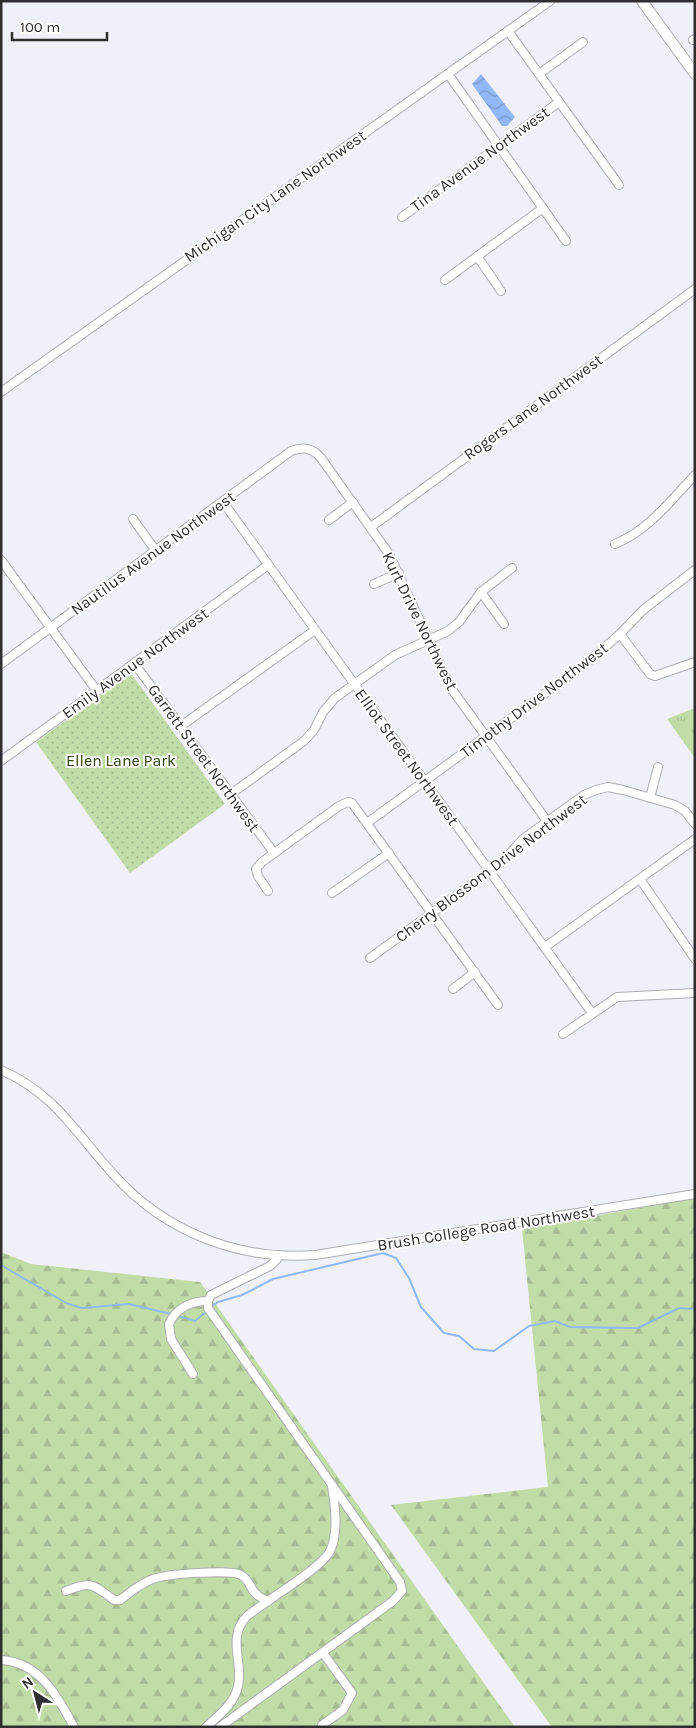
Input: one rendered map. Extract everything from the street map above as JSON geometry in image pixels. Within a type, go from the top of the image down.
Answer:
[{"type":"main road","points":[[642,1],[695,74]]},
{"type":"street","name":"Michigan City Lane Northwest","points":[[1,392],[550,1]]},
{"type":"street","points":[[508,31],[620,185]]},
{"type":"street","points":[[539,74],[583,42]]},
{"type":"street","points":[[448,74],[566,241]]},
{"type":"street","name":"Tina Avenue Northwest","points":[[402,217],[559,102]]},
{"type":"street","points":[[445,280],[543,208]]},
{"type":"street","points":[[477,256],[502,291]]},
{"type":"street","name":"Rogers Lane Northwest","points":[[371,527],[695,288]]},
{"type":"street","name":"Kurt Drive Northwest","points":[[307,448],[314,451],[321,458],[371,527],[399,573],[443,675],[485,737],[547,821]]},
{"type":"street","name":"Nautilus Avenue Northwest","points":[[1,664],[291,451],[307,448]]},
{"type":"street","points":[[615,544],[636,535],[695,474]]},
{"type":"street","name":"Elliot Street Northwest","points":[[222,502],[592,1012]]},
{"type":"street","points":[[329,520],[353,502]]},
{"type":"street","points":[[133,519],[156,551]]},
{"type":"street","points":[[1,560],[97,690]]},
{"type":"street","name":"Emily Avenue Northwest","points":[[1,760],[268,565]]},
{"type":"street","points":[[231,794],[304,741],[328,705],[354,684],[396,655],[448,631],[459,622],[481,592],[512,568]]},
{"type":"street","name":"Timothy Drive Northwest","points":[[367,823],[584,665],[620,634],[642,610],[695,570]]},
{"type":"street","points":[[374,584],[399,573]]},
{"type":"street","points":[[481,592],[504,624]]},
{"type":"street","points":[[181,726],[315,630]]},
{"type":"street","points":[[620,634],[650,674],[655,676],[695,662]]},
{"type":"street","name":"Garrett Street Northwest","points":[[134,663],[274,853]]},
{"type":"street","points":[[650,798],[658,767]]},
{"type":"street","name":"Cherry Blossom Drive Northwest","points":[[370,958],[490,872],[523,839],[547,821],[584,795],[596,790],[608,787],[675,805],[685,811],[695,824]]},
{"type":"street","points":[[268,891],[258,876],[256,869],[274,853],[339,806],[348,802],[355,805],[498,1004]]},
{"type":"street","points":[[545,947],[695,839]]},
{"type":"street","points":[[332,894],[389,853]]},
{"type":"street","points":[[640,879],[695,959]]},
{"type":"street","points":[[453,989],[475,972]]},
{"type":"street","points":[[563,1034],[592,1012],[617,997],[695,993]]},
{"type":"street","name":"Brush College Road Northwest","points":[[1,1070],[50,1100],[77,1128],[122,1184],[162,1217],[211,1242],[239,1250],[277,1255],[315,1255],[695,1194]]},
{"type":"street","points":[[220,1727],[398,1597],[402,1586],[210,1311],[208,1301],[211,1295],[270,1266],[277,1255]]},
{"type":"street","points":[[193,1374],[171,1339],[168,1324],[174,1315],[186,1305],[208,1301]]},
{"type":"street","points":[[206,1727],[235,1694],[239,1677],[236,1636],[239,1624],[329,1554],[334,1537],[335,1504],[331,1484]]},
{"type":"street","points":[[66,1591],[88,1584],[96,1586],[114,1600],[120,1600],[144,1583],[159,1577],[234,1572],[243,1576],[256,1596],[268,1601]]},
{"type":"street","points":[[322,1725],[343,1710],[352,1693],[323,1653]]},
{"type":"street","points":[[1,1660],[10,1660],[35,1671],[53,1690],[74,1727]]},
{"type":"green space","name":"Ellen Lane Park","points":[[131,673],[225,804],[130,873],[36,742]]},
{"type":"green space","points":[[695,708],[695,758],[667,719]]},
{"type":"green space","points":[[695,1198],[695,1727],[552,1727],[391,1505],[548,1487],[522,1229]]},
{"type":"green space","points":[[1,1252],[31,1264],[200,1282],[515,1727],[1,1727]]},
{"type":"water","points":[[481,74],[515,117],[507,126],[502,126],[472,84]]},
{"type":"waterway","points":[[210,1308],[218,1302],[242,1295],[273,1279],[383,1253],[396,1258],[409,1278],[421,1307],[444,1333],[459,1336],[474,1349],[494,1351],[529,1326],[555,1321],[570,1327],[638,1328],[679,1308],[695,1309]]},
{"type":"waterway","points":[[1,1265],[66,1303],[82,1308],[129,1304],[171,1314]]},
{"type":"waterway","points":[[178,1316],[195,1321],[207,1311]]}]
